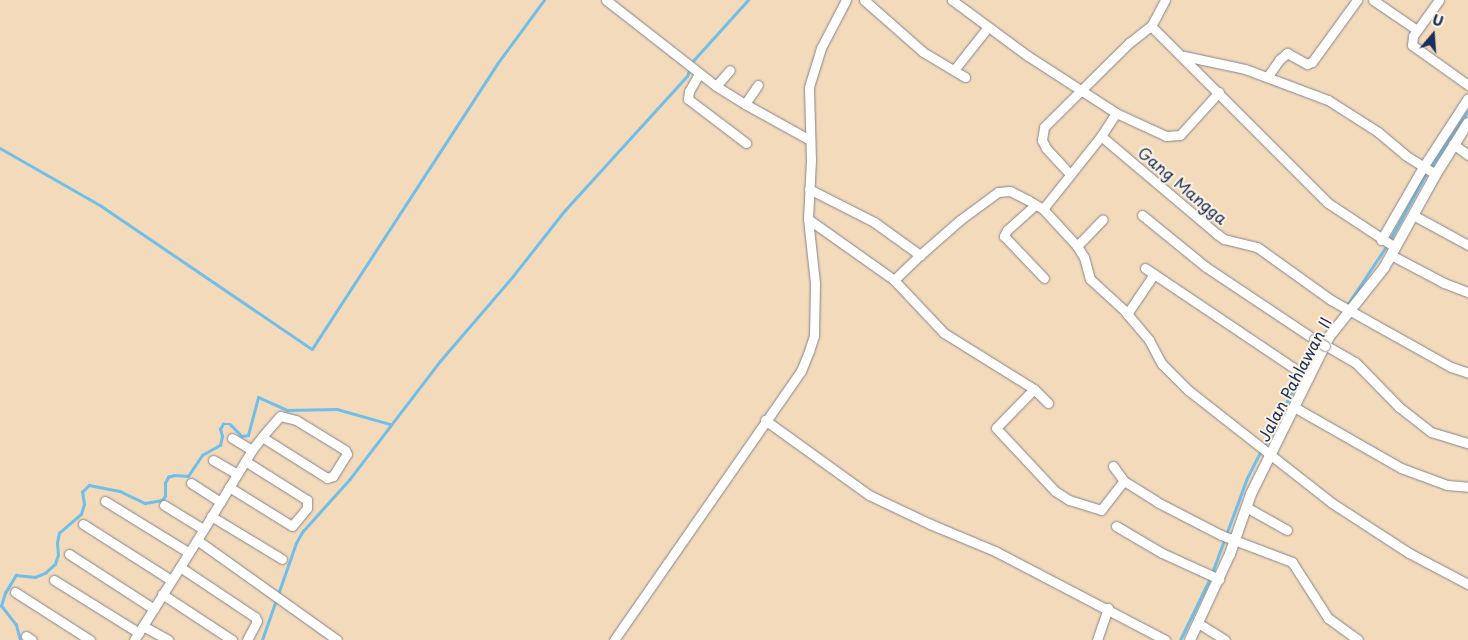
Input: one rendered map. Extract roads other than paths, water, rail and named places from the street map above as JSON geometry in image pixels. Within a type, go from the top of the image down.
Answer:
[{"type":"street","points":[[606,0],[716,86],[810,140]]},
{"type":"street","points":[[614,640],[740,460],[765,420],[801,371],[814,336],[815,284],[808,219],[809,87],[821,48],[846,0]]},
{"type":"street","points":[[864,0],[923,52],[965,77]]},
{"type":"street","points":[[952,0],[988,27],[1116,113],[1146,129],[1166,136],[1175,137],[1185,130],[1219,92]]},
{"type":"street","points":[[1070,174],[1046,148],[1042,140],[1042,133],[1050,121],[1129,43],[1151,26],[1165,0]]},
{"type":"street","points":[[1268,76],[1279,60],[1288,53],[1307,64],[1312,62],[1357,0]]},
{"type":"street","points":[[1373,0],[1417,30]]},
{"type":"street","points":[[1439,0],[1417,30],[1412,40],[1414,48],[1468,85]]},
{"type":"street","points":[[1151,26],[1184,56],[1328,203],[1444,283],[1468,292]]},
{"type":"street","points":[[954,70],[988,27]]},
{"type":"street","points":[[1184,56],[1268,76],[1328,100],[1378,132],[1429,170]]},
{"type":"street","points":[[693,69],[688,99],[746,143]]},
{"type":"street","points":[[716,86],[730,70]]},
{"type":"street","points":[[745,104],[758,85]]},
{"type":"street","points":[[1389,245],[1468,98]]},
{"type":"street","points":[[1044,278],[1004,236],[1007,230],[1039,207],[1070,174],[1101,136],[1116,113]]},
{"type":"street","name":"Jalan Pahlawan II","points":[[1190,640],[1217,578],[1228,538],[1246,507],[1307,377],[1349,310],[1384,268],[1389,245],[1413,215],[1429,170],[1454,144],[1468,123]]},
{"type":"street","name":"Gang Mangga","points":[[1101,136],[1224,239],[1257,247],[1332,300],[1451,366],[1468,373]]},
{"type":"street","points":[[1454,144],[1468,155]]},
{"type":"street","points":[[809,189],[874,222],[920,255]]},
{"type":"street","points":[[894,280],[960,220],[998,192],[1010,191],[1039,207],[1076,246],[1084,257],[1090,279],[1128,314],[1149,340],[1162,364],[1188,390],[1332,503],[1409,553],[1466,583]]},
{"type":"street","points":[[1142,215],[1206,267],[1325,346],[1345,354],[1399,407],[1431,432],[1452,440],[1468,443]]},
{"type":"street","points":[[1413,215],[1468,245]]},
{"type":"street","points":[[808,219],[894,280],[944,333],[1034,389],[1048,403]]},
{"type":"street","points":[[1076,246],[1103,219]]},
{"type":"street","points":[[1145,268],[1307,377]]},
{"type":"street","points":[[1128,314],[1154,274]]},
{"type":"street","points":[[1034,389],[996,428],[1054,491],[1069,500],[1101,510],[1124,481]]},
{"type":"street","points":[[1294,406],[1401,468],[1447,485],[1466,487]]},
{"type":"street","points":[[139,633],[252,450],[262,437],[280,416],[287,417],[345,450],[347,454],[333,476],[327,478],[262,437]]},
{"type":"street","points":[[765,420],[869,495],[930,524],[995,551],[1108,608],[1164,640]]},
{"type":"street","points":[[232,438],[252,450]]},
{"type":"street","points":[[213,460],[237,474]]},
{"type":"street","points":[[229,487],[292,526],[307,508],[307,500],[245,461]]},
{"type":"street","points":[[1113,466],[1124,481],[1157,502],[1228,538],[1292,562],[1328,618],[1358,640]]},
{"type":"street","points":[[190,483],[220,502]]},
{"type":"street","points":[[105,501],[188,552]]},
{"type":"street","points":[[164,505],[203,529]]},
{"type":"street","points":[[1246,507],[1287,530]]},
{"type":"street","points":[[211,516],[282,559]]},
{"type":"street","points":[[83,524],[171,580]]},
{"type":"street","points":[[1116,526],[1162,553],[1217,578]]},
{"type":"street","points":[[197,540],[337,640]]},
{"type":"street","points":[[69,554],[154,609]]},
{"type":"street","points":[[180,567],[255,617],[257,621],[247,640]]},
{"type":"street","points":[[54,580],[139,633],[168,640]]},
{"type":"street","points":[[15,592],[90,640]]},
{"type":"street","points":[[162,594],[232,640]]},
{"type":"street","points":[[1097,640],[1108,608]]},
{"type":"street","points":[[1198,623],[1225,640]]},
{"type":"waterway","points":[[0,148],[100,205],[312,349],[497,64],[544,0]]},
{"type":"waterway","points":[[691,63],[748,0]]},
{"type":"waterway","points":[[262,640],[296,543],[303,531],[349,480],[440,361],[513,276],[565,210],[687,76],[690,68]]},
{"type":"waterway","points":[[1430,168],[1468,111]]},
{"type":"waterway","points":[[1346,307],[1387,245],[1427,172]]},
{"type":"waterway","points":[[1303,371],[1317,351]]},
{"type":"waterway","points":[[1264,446],[1300,376]]},
{"type":"waterway","points":[[20,640],[16,625],[1,606],[5,593],[16,575],[35,577],[45,573],[55,564],[58,555],[57,543],[59,533],[81,514],[84,504],[82,492],[89,485],[120,491],[145,503],[162,500],[165,496],[165,483],[168,477],[174,475],[188,476],[202,455],[220,445],[222,436],[220,429],[223,424],[230,424],[242,436],[248,435],[258,397],[287,410],[337,409],[390,424]]},
{"type":"waterway","points":[[1212,573],[1247,478],[1261,451]]},
{"type":"waterway","points":[[1180,640],[1210,578]]}]
